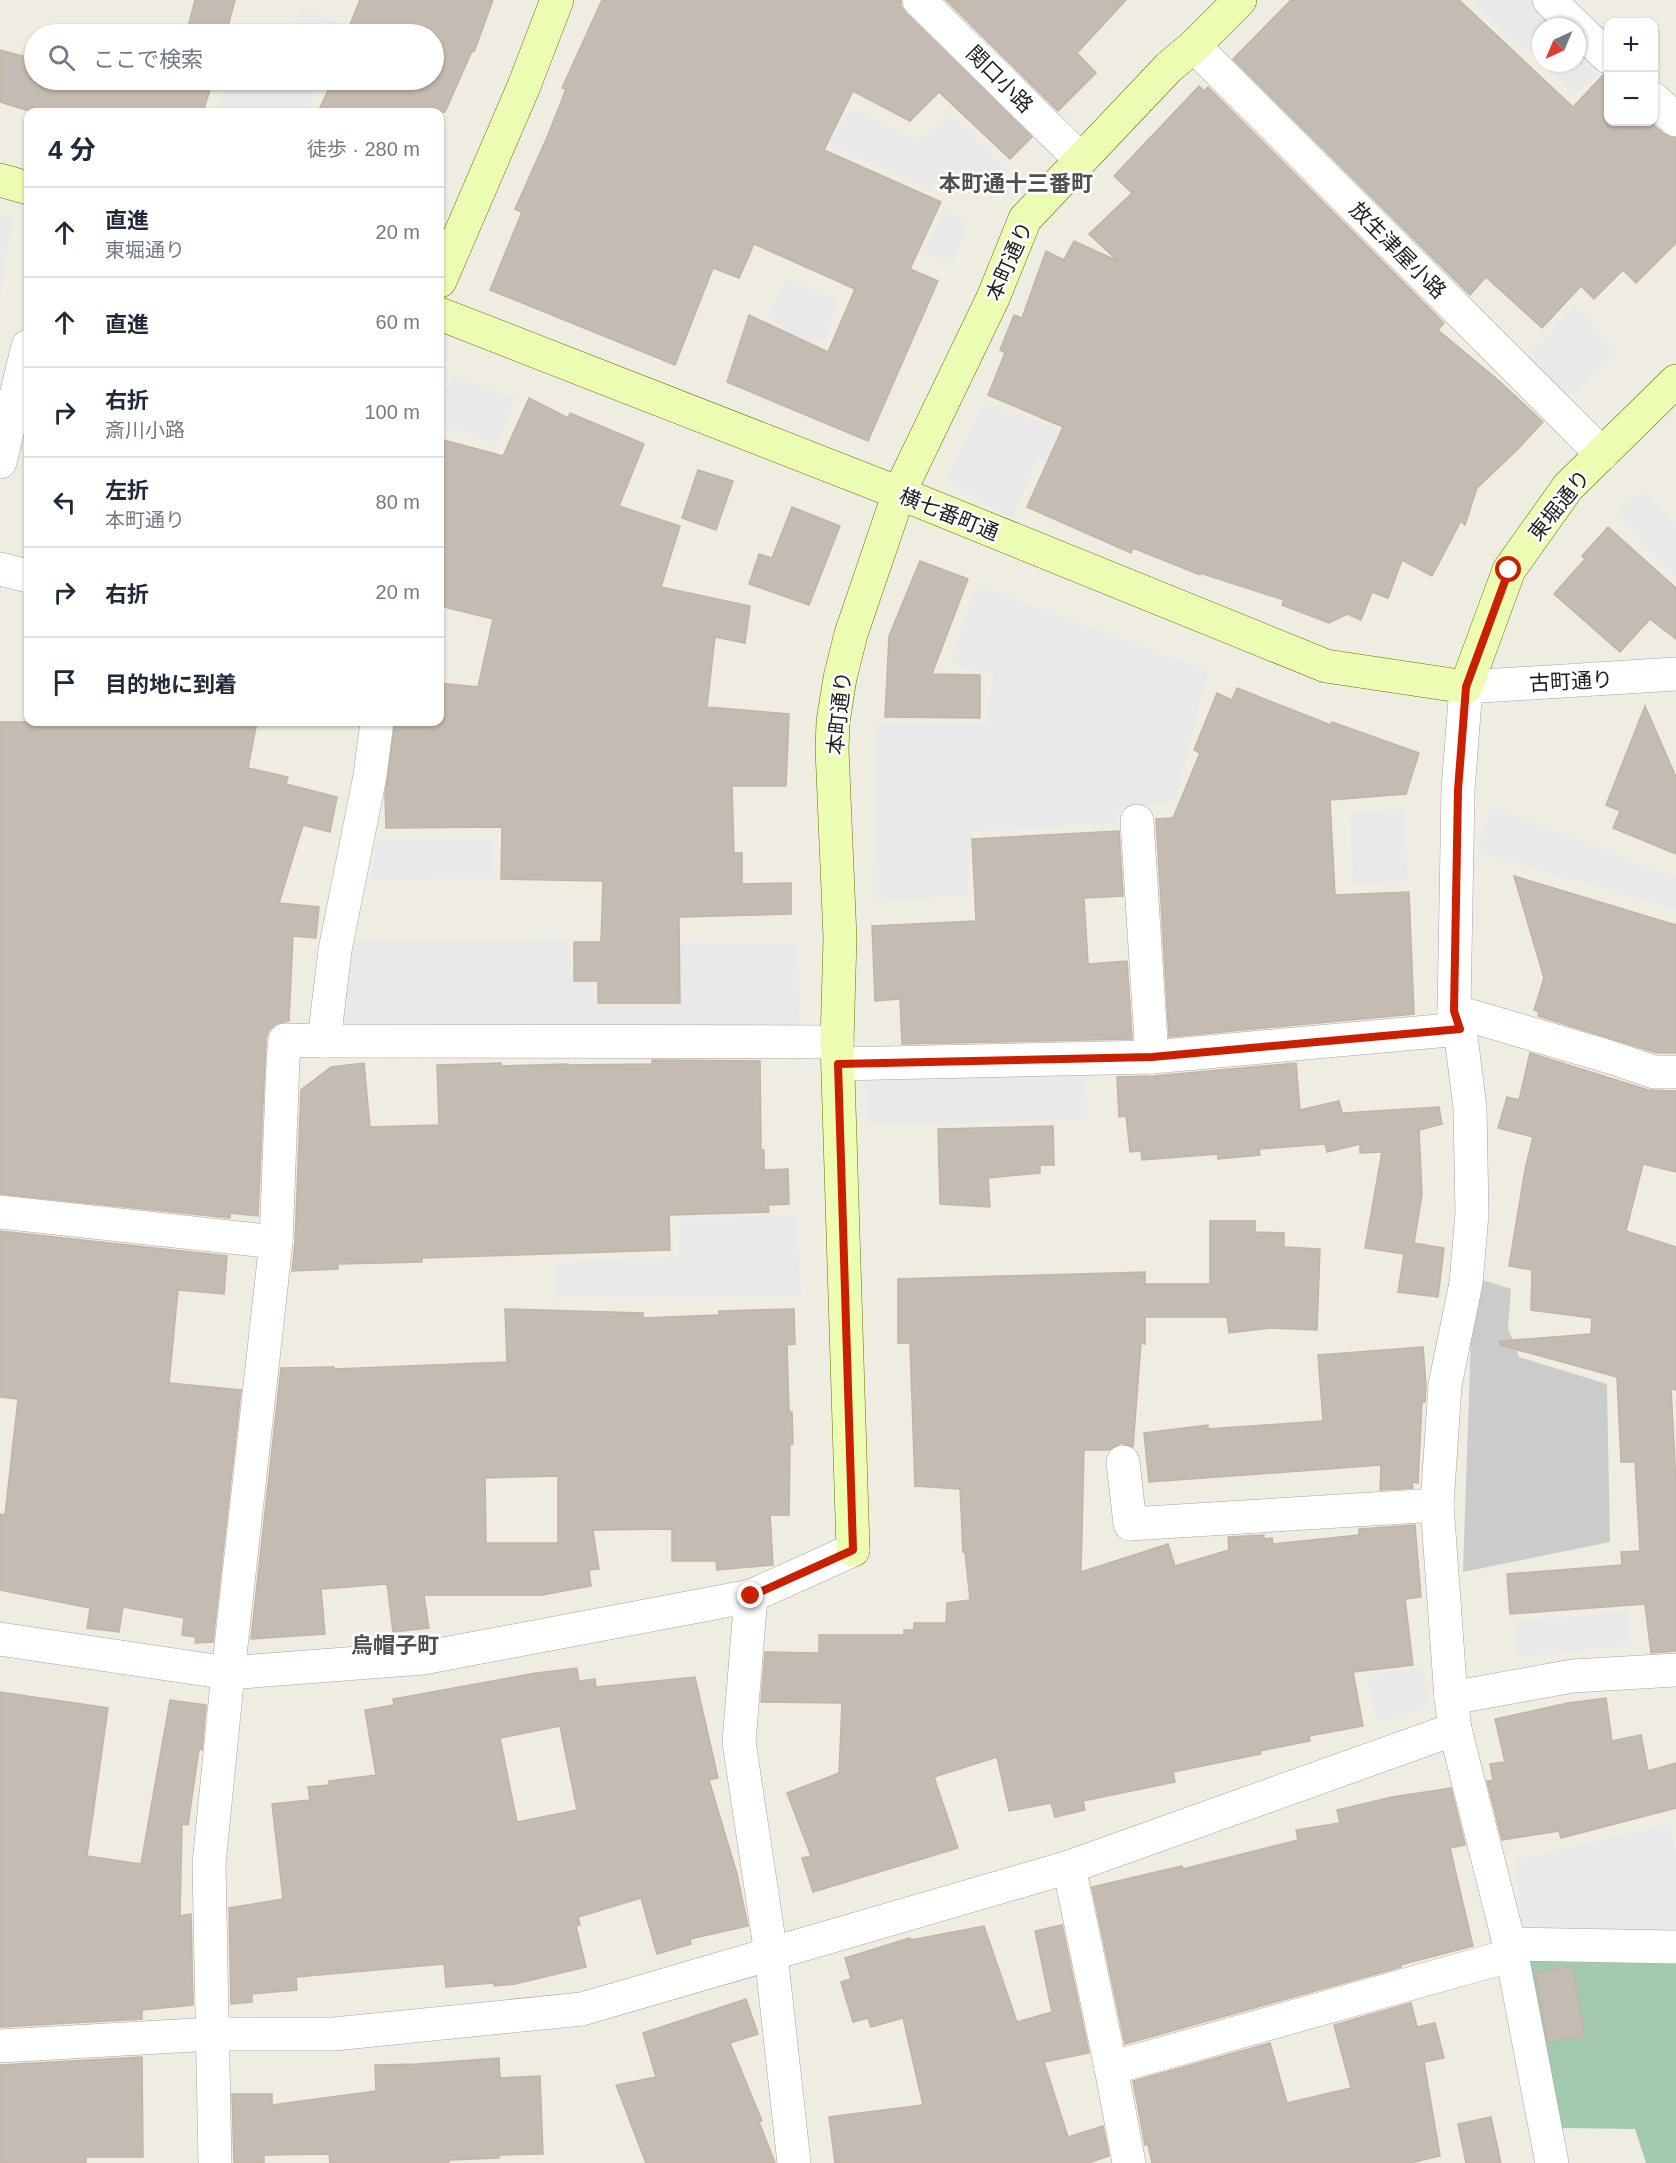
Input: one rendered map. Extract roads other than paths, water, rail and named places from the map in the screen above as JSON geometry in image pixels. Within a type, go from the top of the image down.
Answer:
[{"type":"street","points":[[444,272],[524,86],[557,0]]},
{"type":"street","name":"関口小路","points":[[919,0],[1080,159]]},
{"type":"street","name":"本町通り","points":[[751,1596],[853,1550],[837,1053],[840,938],[832,749],[833,722],[840,678],[851,634],[899,493],[993,298],[1025,219],[1169,67],[1194,46],[1240,0]]},
{"type":"street","points":[[1549,0],[1604,53]]},
{"type":"street","name":"放生津屋小路","points":[[1194,46],[1602,454]]},
{"type":"street","points":[[1658,104],[1676,120]]},
{"type":"street","points":[[0,180],[24,187]]},
{"type":"street","name":"横七番町通","points":[[444,316],[899,493],[1326,666],[1466,687]]},
{"type":"street","points":[[0,462],[24,363]]},
{"type":"street","name":"東堀通り","points":[[1466,687],[1509,570],[1568,487],[1676,381]]},
{"type":"street","points":[[0,569],[24,575]]},
{"type":"street","name":"古町通り","points":[[1466,687],[1676,674]]},
{"type":"street","points":[[1466,687],[1458,790],[1457,1020],[1470,1108],[1472,1214],[1466,1283],[1444,1385],[1437,1505],[1453,1713],[1510,1950],[1552,2163]]},
{"type":"street","points":[[324,1041],[335,950],[370,776],[376,726]]},
{"type":"street","points":[[1137,821],[1152,1057]]},
{"type":"street","points":[[215,2163],[210,1864],[228,1673],[276,1242],[285,1040],[837,1053],[1152,1057],[1457,1020],[1613,1058],[1654,1072],[1676,1072]]},
{"type":"street","points":[[0,1212],[276,1242]]},
{"type":"street","points":[[1123,1462],[1130,1524],[1437,1505]]},
{"type":"street","points":[[0,1639],[228,1673],[423,1658],[751,1596],[739,1742],[771,1954],[794,2163]]},
{"type":"street","points":[[0,2046],[213,2034],[334,2034],[582,2009],[1069,1867],[1453,1713],[1573,1676],[1676,1670]]},
{"type":"street","points":[[1069,1867],[1129,2163]]},
{"type":"street","points":[[1111,2068],[1510,1950],[1676,1947]]},
{"type":"district","name":"本町通十三番町","points":[[1016,183]]},
{"type":"district","name":"烏帽子町","points":[[395,1645]]}]
